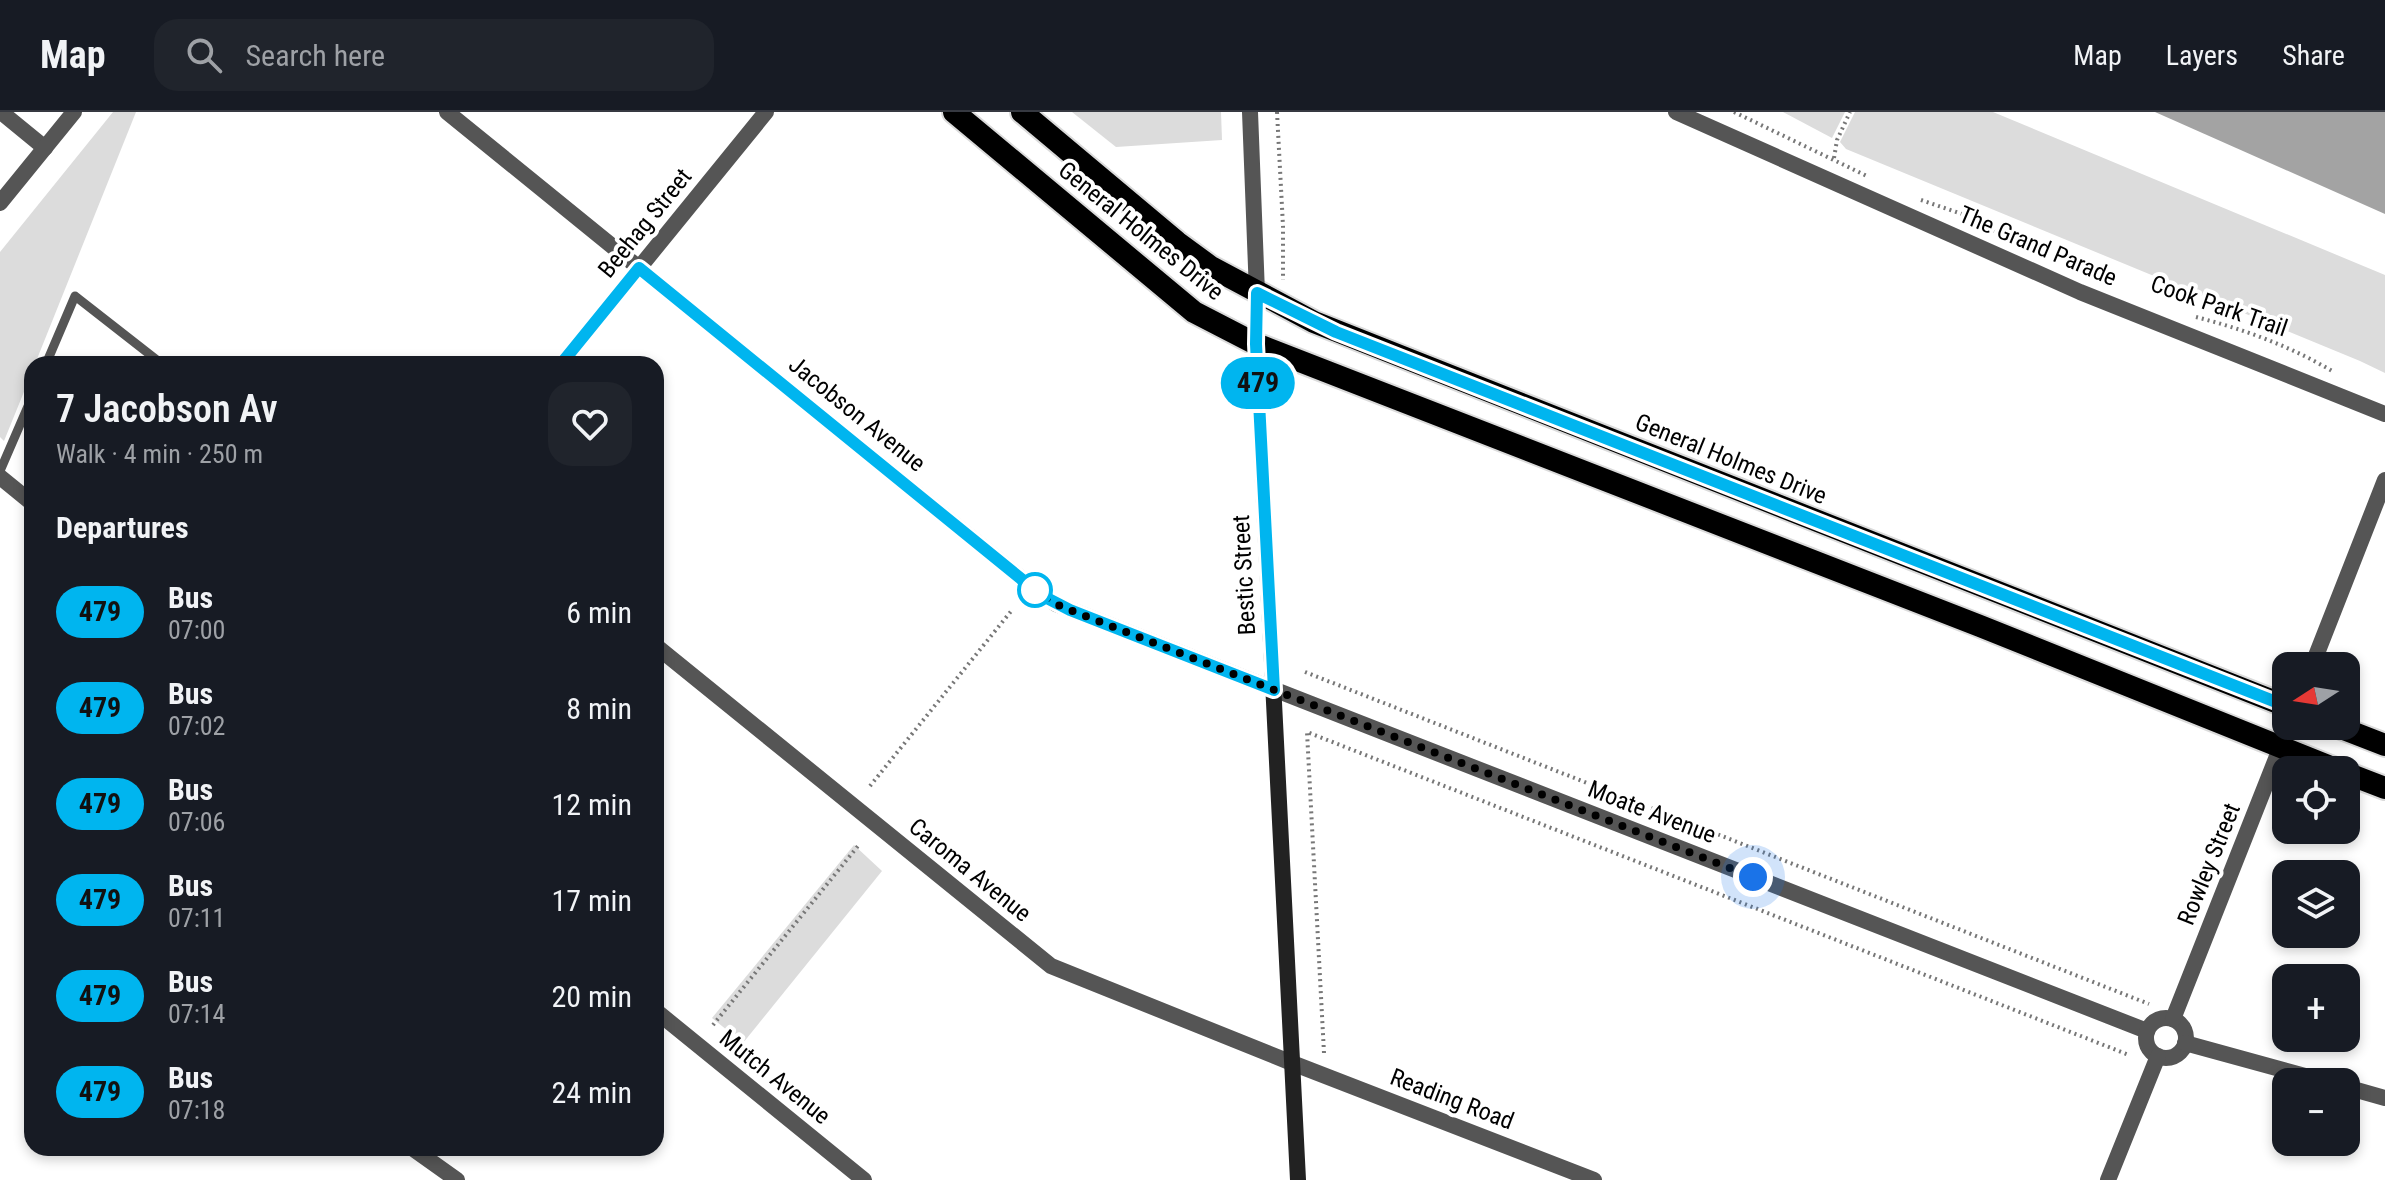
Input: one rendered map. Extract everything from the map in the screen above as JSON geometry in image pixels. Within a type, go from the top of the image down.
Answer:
[{"type":"highway","name":"General Holmes Drive","points":[[954,112],[1194,312],[1256,344],[1980,626],[2301,756]]},
{"type":"highway","name":"General Holmes Drive","points":[[1022,112],[1211,267],[1336,332],[2272,700]]},
{"type":"highway","points":[[2360,735],[2385,745]]},
{"type":"highway","points":[[2360,778],[2385,788]]},
{"type":"main road","name":"Bestic Street","points":[[1257,293],[1256,344],[1298,1180]]},
{"type":"street","points":[[1,112],[45,148]]},
{"type":"street","points":[[0,203],[74,112]]},
{"type":"street","name":"Jacobson Avenue","points":[[447,112],[1041,595],[1070,610],[1274,690]]},
{"type":"street","name":"Beehag Street","points":[[568,356],[766,112]]},
{"type":"street","name":"Bestic Street","points":[[1250,112],[1257,293]]},
{"type":"street","name":"The Grand Parade","points":[[1676,112],[2080,292],[2385,414]]},
{"type":"street","points":[[0,477],[24,496]]},
{"type":"street","points":[[2317,652],[2385,480]]},
{"type":"street","name":"Caroma Avenue","points":[[664,652],[1051,966],[1292,1063]]},
{"type":"street","name":"Moate Avenue","points":[[1274,690],[2147,1031]]},
{"type":"street","name":"Rowley Street","points":[[2173,1019],[2285,740]]},
{"type":"street","name":"Mutch Avenue","points":[[664,1018],[864,1180]]},
{"type":"street","points":[[2173,1019],[2183,1028],[2185,1043],[2177,1054],[2158,1056],[2147,1043],[2147,1031],[2155,1021],[2173,1019]]},
{"type":"street","points":[[2185,1043],[2276,1068]]},
{"type":"street","points":[[2108,1180],[2158,1056]]},
{"type":"street","name":"Reading Road","points":[[1292,1063],[1594,1180]]},
{"type":"street","points":[[2360,1091],[2385,1098]]},
{"type":"street","points":[[423,1156],[457,1180]]},
{"type":"lane","points":[[49,356],[75,296],[152,356]]},
{"type":"lane","points":[[0,471],[24,416]]},
{"type":"path","points":[[1277,112],[1283,280]]},
{"type":"path","points":[[1734,112],[1875,180]]},
{"type":"path","points":[[1837,140],[1850,112]]},
{"type":"path","points":[[1920,199],[1965,215],[2011,241]]},
{"type":"path","points":[[2062,263],[2086,273]]},
{"type":"path","name":"Cook Park Trail","points":[[2194,317],[2271,342],[2309,358],[2334,373]]},
{"type":"path","points":[[870,786],[1012,610]]},
{"type":"path","name":"Moate Avenue","points":[[1305,672],[2149,1004]]},
{"type":"path","points":[[1324,1053],[1307,732],[2129,1055]]},
{"type":"path","points":[[713,1025],[858,846]]},
{"type":"shaded area","points":[[113,112],[136,112],[38,356],[24,356],[24,392],[4,441],[0,437],[0,252]]},
{"type":"shaded area","points":[[1072,112],[1221,112],[1222,140],[1116,147]]},
{"type":"shaded area","points":[[1783,112],[1845,112],[1832,138]]},
{"type":"shaded area","points":[[1855,112],[1993,112],[2385,275],[2385,373],[1846,149],[1840,142]]},
{"type":"shaded area","points":[[2155,112],[2385,112],[2385,214]]},
{"type":"shaded area","points":[[854,845],[882,871],[743,1043],[712,1018]]},
{"type":"bus line","name":"479","points":[[568,356],[639,268],[1041,595],[1070,610],[1274,690],[1256,344],[1257,293],[1336,332],[2272,700]]},
{"type":"route","points":[[1035,590],[1070,610],[1753,877]]}]
